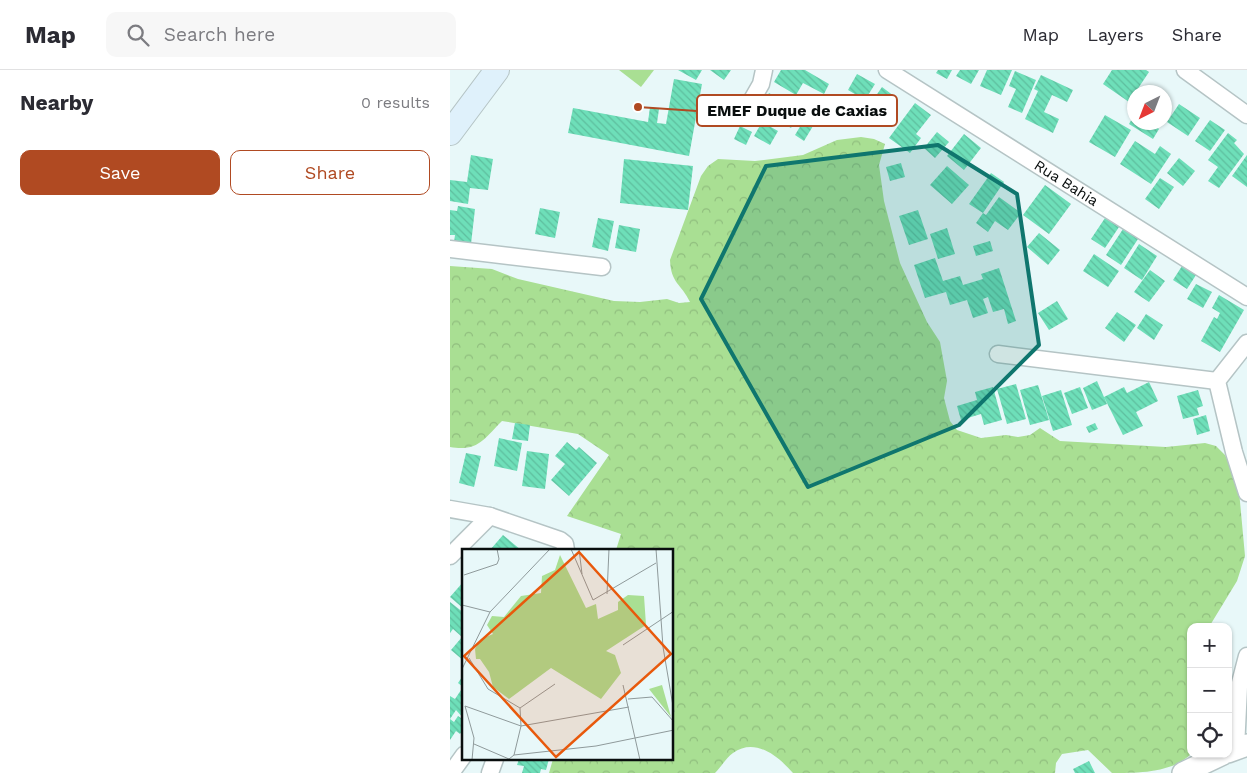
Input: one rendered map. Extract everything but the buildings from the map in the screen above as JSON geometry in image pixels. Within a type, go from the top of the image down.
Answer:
[{"type":"main road","points":[[450,133],[497,70]]},
{"type":"street","points":[[742,117],[761,84],[764,70]]},
{"type":"street","name":"Rua Bahia","points":[[887,70],[1247,296]]},
{"type":"street","points":[[1185,70],[1247,115]]},
{"type":"street","points":[[450,249],[602,267]]},
{"type":"street","points":[[1217,381],[1247,343]]},
{"type":"street","points":[[998,354],[1217,381]]},
{"type":"street","points":[[1217,381],[1234,452],[1247,494]]},
{"type":"street","points":[[450,509],[490,516],[560,540],[566,544],[566,549]]},
{"type":"street","points":[[450,556],[490,516]]},
{"type":"street","points":[[1183,773],[1234,750],[1239,687],[1247,656]]},
{"type":"street","points":[[451,773],[462,758]]},
{"type":"street","points":[[490,773],[495,760]]},
{"type":"highlighted area","points":[[938,145],[1017,194],[1039,345],[959,425],[808,487],[701,299],[766,166]]},
{"type":"green space","points":[[619,70],[654,70],[641,87]]},
{"type":"green space","points":[[861,137],[874,139],[885,144],[879,165],[884,201],[900,263],[927,322],[940,342],[947,381],[944,398],[950,421],[957,430],[981,438],[1030,435],[1040,428],[1060,441],[1166,447],[1205,443],[1216,446],[1225,455],[1238,480],[1245,556],[1237,581],[1211,623],[1187,623],[1187,757],[1183,760],[1154,771],[1112,773],[1088,750],[1062,754],[1056,763],[1055,773],[793,773],[773,755],[758,748],[750,747],[733,753],[715,773],[549,773],[553,760],[674,760],[674,549],[616,549],[621,534],[567,516],[609,455],[578,434],[502,421],[480,443],[474,446],[467,448],[450,447],[450,266],[492,269],[518,279],[614,301],[640,302],[667,299],[679,303],[690,302],[674,279],[670,260],[701,176],[708,166],[718,159],[755,161],[803,155],[837,140]]},
{"type":"place","name":"EMEF Duque de Caxias","points":[[638,107]]}]
